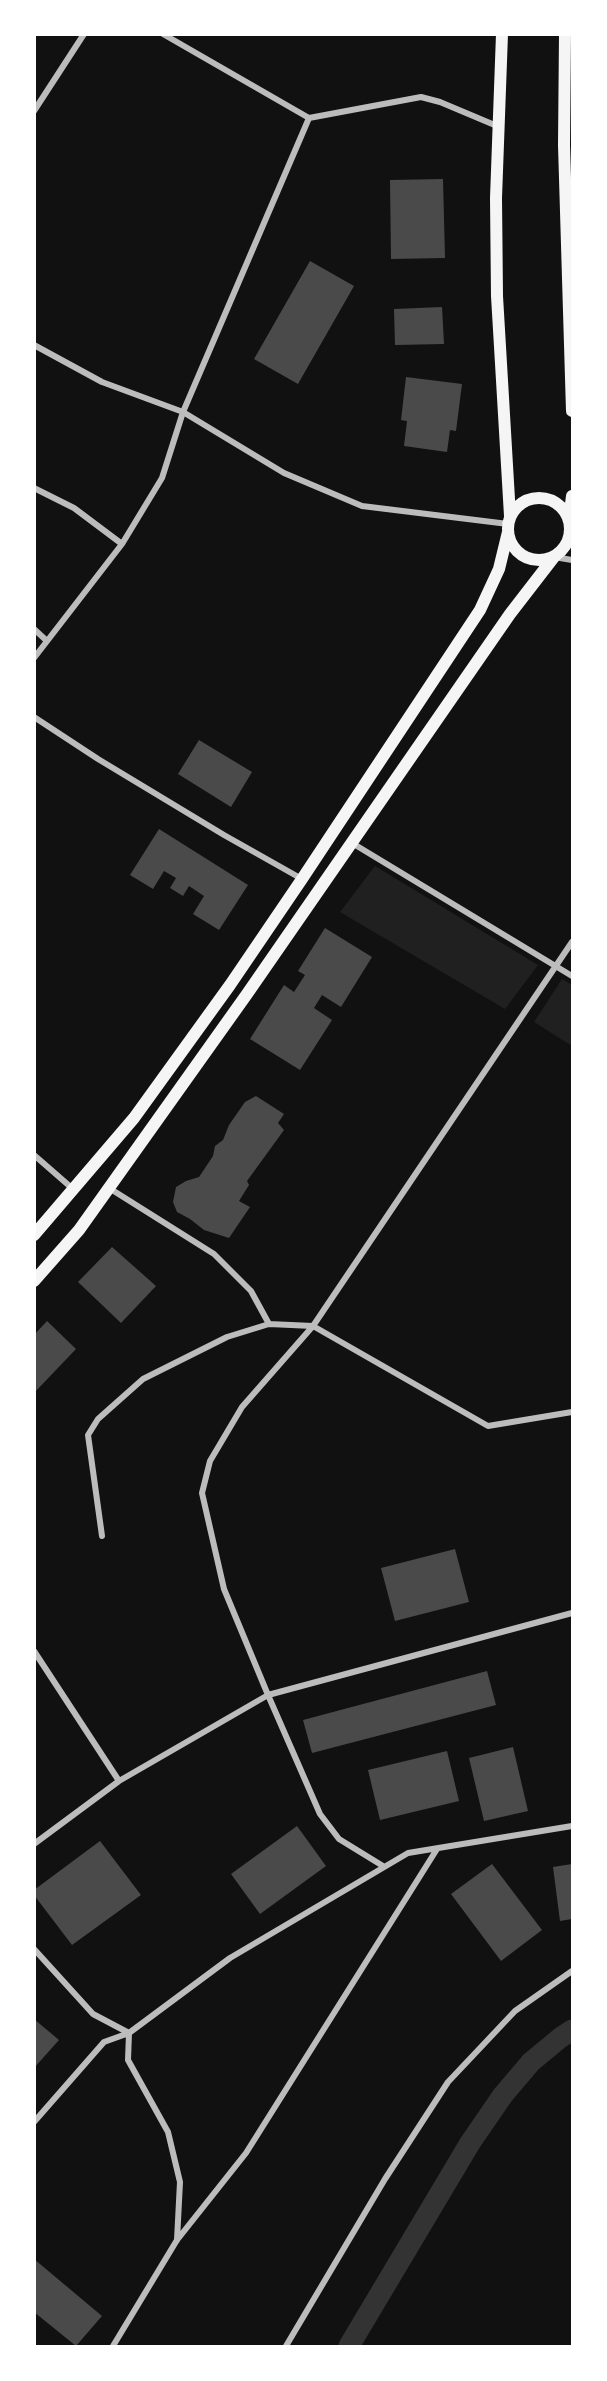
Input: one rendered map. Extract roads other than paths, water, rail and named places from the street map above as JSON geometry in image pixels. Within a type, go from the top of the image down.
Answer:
[{"type":"main road","points":[[501,34],[497,126],[496,296],[509,524],[511,542],[516,551],[524,557],[534,560],[554,557]]},
{"type":"main road","points":[[565,34],[564,145],[573,411]]},
{"type":"main road","points":[[34,1281],[79,1230],[352,843],[510,614],[554,557],[561,552],[570,537],[573,496]]},
{"type":"main road","points":[[34,1235],[134,1118],[230,985],[302,879],[480,610],[499,569],[509,524],[525,501],[546,498],[556,502],[571,520]]},
{"type":"street","points":[[34,111],[84,34]]},
{"type":"street","points":[[164,34],[309,118],[421,97],[440,102],[497,126]]},
{"type":"street","points":[[34,658],[122,543],[162,478],[183,412],[309,118]]},
{"type":"street","points":[[34,345],[102,382],[183,412],[284,474],[362,506],[509,524]]},
{"type":"street","points":[[34,488],[74,508],[122,543]]},
{"type":"street","points":[[554,557],[573,560]]},
{"type":"street","points":[[34,629],[47,641]]},
{"type":"street","points":[[34,717],[166,800],[302,879]]},
{"type":"street","points":[[352,843],[573,976]]},
{"type":"street","points":[[383,1866],[339,1839],[320,1814],[224,1589],[202,1493],[210,1461],[242,1407],[313,1326],[555,965],[573,942]]},
{"type":"street","points":[[34,1155],[74,1189]]},
{"type":"street","points":[[109,1188],[214,1254],[252,1291],[269,1324]]},
{"type":"street","points":[[102,1536],[88,1435],[98,1419],[143,1379],[226,1337],[269,1324],[313,1326],[488,1426],[573,1412]]},
{"type":"street","points":[[34,1844],[119,1781],[268,1695],[538,1620],[573,1613]]},
{"type":"street","points":[[34,1651],[119,1781]]},
{"type":"street","points":[[34,2122],[104,2042],[129,2033],[230,1958],[383,1866],[408,1853],[573,1826]]},
{"type":"street","points":[[113,2346],[177,2240],[246,2153],[437,1849]]},
{"type":"street","points":[[34,1949],[93,2014],[129,2033]]},
{"type":"street","points":[[286,2346],[385,2179],[448,2082],[515,2011],[573,1971]]},
{"type":"street","points":[[129,2033],[128,2060],[168,2132],[180,2182],[177,2240]]},
{"type":"waterway","points":[[349,2346],[470,2143],[503,2095],[531,2062],[572,2030]]}]
